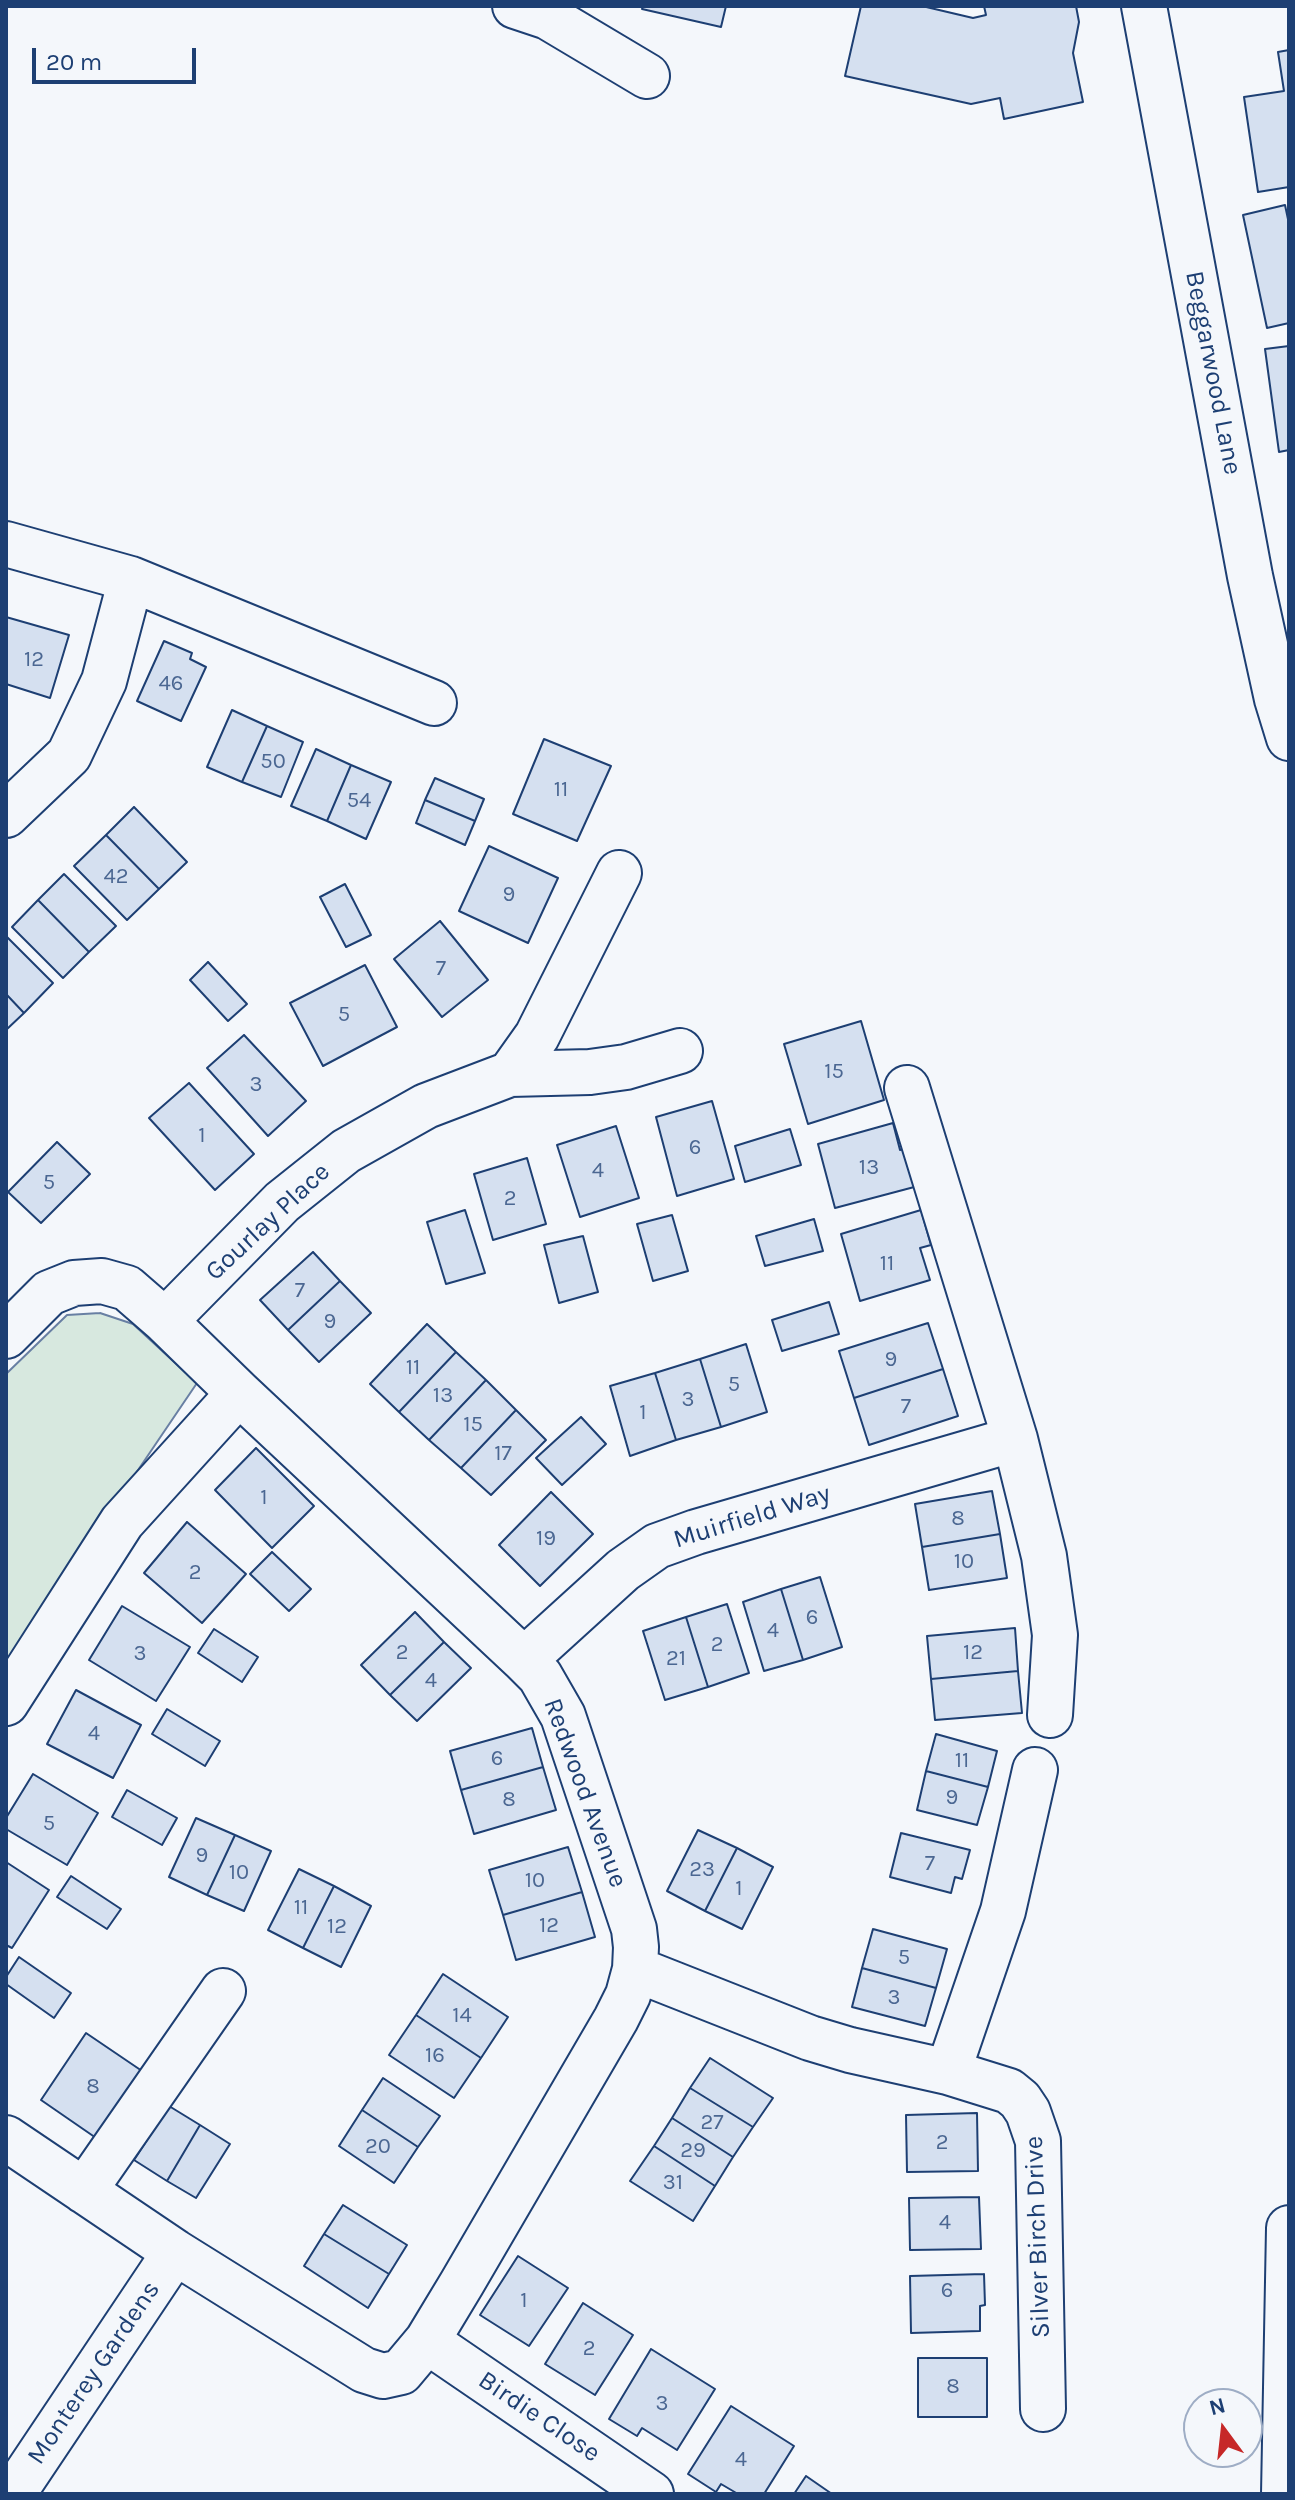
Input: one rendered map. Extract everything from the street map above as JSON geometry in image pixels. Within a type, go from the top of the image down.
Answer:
[{"type":"street","name":"Beggarwood Lane","points":[[1144,6],[1250,576],[1277,699],[1289,738]]},
{"type":"street","points":[[538,10],[647,76]]},
{"type":"street","points":[[6,544],[131,579],[434,703]]},
{"type":"street","points":[[6,815],[69,755],[104,681],[131,579]]},
{"type":"street","points":[[510,1074],[537,1036],[619,873]]},
{"type":"street","name":"Gourlay Place","points":[[165,1321],[282,1202],[346,1151],[426,1106],[510,1074],[590,1072],[626,1067],[680,1051]]},
{"type":"street","points":[[907,1088],[1015,1439],[1044,1556],[1055,1635],[1050,1715]]},
{"type":"street","name":"Redwood Avenue","points":[[6,1336],[49,1293],[74,1283],[102,1281],[127,1288],[524,1660],[540,1676],[563,1716],[634,1929],[635,1969],[628,1995],[427,2341],[401,2372],[383,2376],[364,2370]]},
{"type":"street","points":[[6,1703],[122,1522],[239,1393]]},
{"type":"street","name":"Muirfield Way","points":[[524,1660],[623,1570],[657,1546],[1015,1439]]},
{"type":"street","points":[[948,2072],[1003,1911],[1035,1770]]},
{"type":"street","name":"Silver Birch Drive","points":[[635,1969],[810,2038],[948,2072],[1009,2091],[1020,2100],[1034,2126],[1039,2156],[1043,2409]]},
{"type":"street","points":[[84,2191],[223,1991]]},
{"type":"street","name":"Monterey Gardens","points":[[6,2138],[175,2252],[364,2370]]},
{"type":"street","points":[[1284,2494],[1289,2228]]},
{"type":"street","name":"Monterey Gardens","points":[[13,2494],[175,2252]]},
{"type":"street","name":"Birdie Close","points":[[427,2341],[651,2494]]},
{"type":"shaded area","points":[[100,1313],[133,1324],[197,1383],[6,1665],[6,1374],[67,1315]]},
{"type":"building","points":[[643,6],[726,6],[721,27],[642,9]]},
{"type":"building","points":[[861,6],[922,6],[973,18],[986,15],[984,6],[1076,6],[1079,22],[1073,53],[1083,102],[1004,119],[1000,98],[971,104],[845,76]]},
{"type":"building","points":[[1289,50],[1289,187],[1258,192],[1244,97],[1284,91],[1278,52]]},
{"type":"building","points":[[1285,205],[1289,224],[1289,323],[1267,328],[1243,215]]},
{"type":"building","points":[[1289,346],[1289,450],[1279,452],[1265,349]]},
{"type":"building","points":[[6,617],[69,635],[50,698],[6,684]]},
{"type":"building","points":[[164,641],[192,653],[190,659],[206,667],[181,721],[137,701]]},
{"type":"building","points":[[232,710],[267,726],[242,782],[207,767]]},
{"type":"building","points":[[267,726],[303,742],[281,797],[242,782]]},
{"type":"building","points":[[544,739],[611,766],[577,841],[513,814]]},
{"type":"building","points":[[316,749],[351,765],[327,821],[291,806]]},
{"type":"building","points":[[351,765],[391,782],[366,839],[327,821]]},
{"type":"building","points":[[435,778],[484,799],[475,821],[425,800]]},
{"type":"building","points":[[425,800],[475,821],[465,845],[416,823]]},
{"type":"building","points":[[134,807],[187,862],[159,889],[106,835]]},
{"type":"building","points":[[106,835],[159,889],[127,920],[74,866]]},
{"type":"building","points":[[489,846],[558,878],[528,943],[459,911]]},
{"type":"building","points":[[64,874],[116,926],[89,952],[38,900]]},
{"type":"building","points":[[345,884],[371,935],[346,947],[320,897]]},
{"type":"building","points":[[38,900],[89,952],[63,978],[12,927]]},
{"type":"building","points":[[440,921],[488,980],[442,1017],[394,959]]},
{"type":"building","points":[[6,936],[53,983],[24,1013],[6,994]]},
{"type":"building","points":[[208,962],[247,1004],[228,1021],[190,980]]},
{"type":"building","points":[[365,965],[397,1027],[323,1066],[290,1003]]},
{"type":"building","points":[[6,994],[24,1013],[6,1030]]},
{"type":"building","points":[[861,1021],[884,1100],[808,1124],[784,1044]]},
{"type":"building","points":[[244,1035],[306,1101],[268,1136],[207,1068]]},
{"type":"building","points":[[189,1083],[254,1154],[215,1190],[149,1118]]},
{"type":"building","points":[[712,1101],[734,1179],[677,1196],[656,1117]]},
{"type":"building","points":[[893,1123],[900,1150],[908,1148],[918,1186],[835,1208],[818,1144]]},
{"type":"building","points":[[616,1126],[639,1198],[580,1217],[557,1145]]},
{"type":"building","points":[[790,1129],[801,1165],[745,1182],[735,1146]]},
{"type":"building","points":[[57,1142],[90,1174],[41,1223],[8,1192]]},
{"type":"building","points":[[527,1158],[546,1224],[493,1240],[474,1174]]},
{"type":"building","points":[[465,1210],[485,1273],[446,1284],[427,1222]]},
{"type":"building","points":[[921,1210],[931,1245],[920,1248],[930,1280],[860,1301],[841,1234]]},
{"type":"building","points":[[672,1215],[688,1271],[653,1281],[637,1224]]},
{"type":"building","points":[[814,1219],[823,1251],[765,1266],[756,1236]]},
{"type":"building","points":[[583,1236],[598,1292],[559,1303],[544,1245]]},
{"type":"building","points":[[313,1252],[340,1281],[288,1330],[260,1300]]},
{"type":"building","points":[[340,1281],[371,1313],[319,1362],[288,1330]]},
{"type":"building","points":[[829,1302],[839,1334],[782,1351],[772,1320]]},
{"type":"building","points":[[928,1323],[943,1369],[854,1398],[839,1351]]},
{"type":"building","points":[[427,1324],[456,1352],[399,1412],[370,1384]]},
{"type":"building","points":[[746,1344],[767,1412],[721,1427],[700,1359]]},
{"type":"building","points":[[456,1352],[486,1380],[429,1440],[399,1412]]},
{"type":"building","points":[[700,1359],[721,1427],[676,1440],[655,1373]]},
{"type":"building","points":[[943,1369],[958,1416],[869,1445],[854,1398]]},
{"type":"building","points":[[655,1373],[676,1440],[630,1456],[610,1386]]},
{"type":"building","points":[[486,1380],[516,1410],[461,1468],[429,1440]]},
{"type":"building","points":[[516,1410],[546,1440],[491,1495],[461,1468]]},
{"type":"building","points":[[581,1417],[606,1444],[562,1485],[536,1458]]},
{"type":"building","points":[[256,1448],[314,1506],[272,1548],[215,1490]]},
{"type":"building","points":[[992,1491],[1000,1534],[922,1547],[915,1504]]},
{"type":"building","points":[[551,1492],[593,1534],[540,1586],[499,1545]]},
{"type":"building","points":[[187,1522],[246,1574],[202,1623],[144,1573]]},
{"type":"building","points":[[1000,1534],[1007,1578],[929,1590],[922,1547]]},
{"type":"building","points":[[272,1552],[311,1589],[289,1611],[250,1574]]},
{"type":"building","points":[[820,1577],[842,1647],[803,1660],[781,1589]]},
{"type":"building","points":[[781,1589],[803,1660],[764,1671],[743,1602]]},
{"type":"building","points":[[727,1604],[749,1673],[708,1687],[686,1617]]},
{"type":"building","points":[[122,1606],[190,1647],[156,1701],[89,1660]]},
{"type":"building","points":[[415,1612],[444,1642],[390,1695],[361,1665]]},
{"type":"building","points":[[686,1617],[708,1687],[665,1700],[643,1631]]},
{"type":"building","points":[[1015,1628],[1018,1671],[931,1679],[927,1636]]},
{"type":"building","points":[[214,1629],[258,1657],[242,1682],[198,1653]]},
{"type":"building","points":[[444,1642],[471,1668],[417,1721],[390,1695]]},
{"type":"building","points":[[1018,1671],[1022,1713],[935,1720],[931,1679]]},
{"type":"building","points":[[76,1690],[141,1725],[113,1778],[47,1744]]},
{"type":"building","points":[[167,1709],[220,1741],[205,1766],[152,1734]]},
{"type":"building","points":[[532,1728],[543,1767],[461,1790],[450,1751]]},
{"type":"building","points":[[936,1734],[997,1751],[988,1787],[926,1771]]},
{"type":"building","points":[[543,1767],[556,1810],[474,1834],[461,1790]]},
{"type":"building","points":[[926,1771],[988,1787],[977,1825],[917,1810]]},
{"type":"building","points":[[33,1774],[98,1813],[67,1865],[6,1829],[6,1818]]},
{"type":"building","points":[[127,1790],[177,1818],[162,1845],[112,1817]]},
{"type":"building","points":[[196,1818],[235,1835],[207,1895],[169,1877]]},
{"type":"building","points":[[698,1830],[737,1848],[705,1911],[667,1891]]},
{"type":"building","points":[[901,1833],[970,1850],[962,1879],[955,1877],[951,1893],[890,1877]]},
{"type":"building","points":[[235,1835],[271,1851],[244,1911],[207,1895]]},
{"type":"building","points":[[568,1847],[582,1892],[503,1915],[489,1870]]},
{"type":"building","points":[[737,1848],[773,1867],[742,1929],[705,1911]]},
{"type":"building","points":[[6,1862],[49,1890],[12,1948],[6,1945]]},
{"type":"building","points":[[299,1869],[334,1886],[303,1948],[268,1930]]},
{"type":"building","points":[[71,1876],[121,1909],[107,1929],[57,1897]]},
{"type":"building","points":[[334,1886],[371,1906],[341,1967],[303,1948]]},
{"type":"building","points":[[582,1892],[595,1937],[516,1960],[503,1915]]},
{"type":"building","points":[[873,1929],[947,1949],[936,1988],[862,1968]]},
{"type":"building","points":[[19,1957],[71,1993],[54,2018],[6,1984],[6,1977]]},
{"type":"building","points":[[862,1968],[936,1988],[925,2026],[852,2007]]},
{"type":"building","points":[[443,1974],[508,2017],[481,2058],[416,2015]]},
{"type":"building","points":[[416,2015],[481,2058],[454,2098],[389,2055]]},
{"type":"building","points":[[86,2033],[145,2073],[99,2140],[41,2100]]},
{"type":"building","points":[[710,2058],[773,2098],[753,2127],[690,2088]]},
{"type":"building","points":[[383,2078],[440,2116],[418,2147],[362,2110]]},
{"type":"building","points":[[690,2088],[753,2127],[733,2157],[672,2118]]},
{"type":"building","points":[[169,2106],[200,2125],[167,2181],[134,2160]]},
{"type":"building","points":[[362,2110],[418,2147],[394,2183],[339,2146]]},
{"type":"building","points":[[977,2113],[978,2171],[907,2172],[906,2115]]},
{"type":"building","points":[[672,2118],[733,2157],[715,2186],[654,2146]]},
{"type":"building","points":[[200,2125],[230,2144],[196,2198],[167,2181]]},
{"type":"building","points":[[654,2146],[715,2186],[693,2221],[630,2181]]},
{"type":"building","points":[[979,2197],[981,2249],[910,2250],[909,2198]]},
{"type":"building","points":[[343,2205],[407,2245],[389,2274],[324,2234]]},
{"type":"building","points":[[324,2234],[389,2274],[368,2308],[304,2266]]},
{"type":"building","points":[[518,2256],[568,2288],[529,2346],[480,2315]]},
{"type":"building","points":[[984,2274],[985,2305],[980,2306],[980,2331],[911,2333],[910,2276]]},
{"type":"building","points":[[583,2303],[633,2335],[595,2395],[545,2364]]},
{"type":"building","points":[[651,2349],[715,2389],[677,2450],[642,2428],[637,2436],[609,2419]]},
{"type":"building","points":[[918,2358],[987,2358],[987,2417],[918,2417]]},
{"type":"building","points":[[731,2406],[794,2446],[764,2494],[738,2494],[721,2484],[716,2492],[688,2474]]},
{"type":"building","points":[[806,2476],[832,2494],[794,2494]]}]
